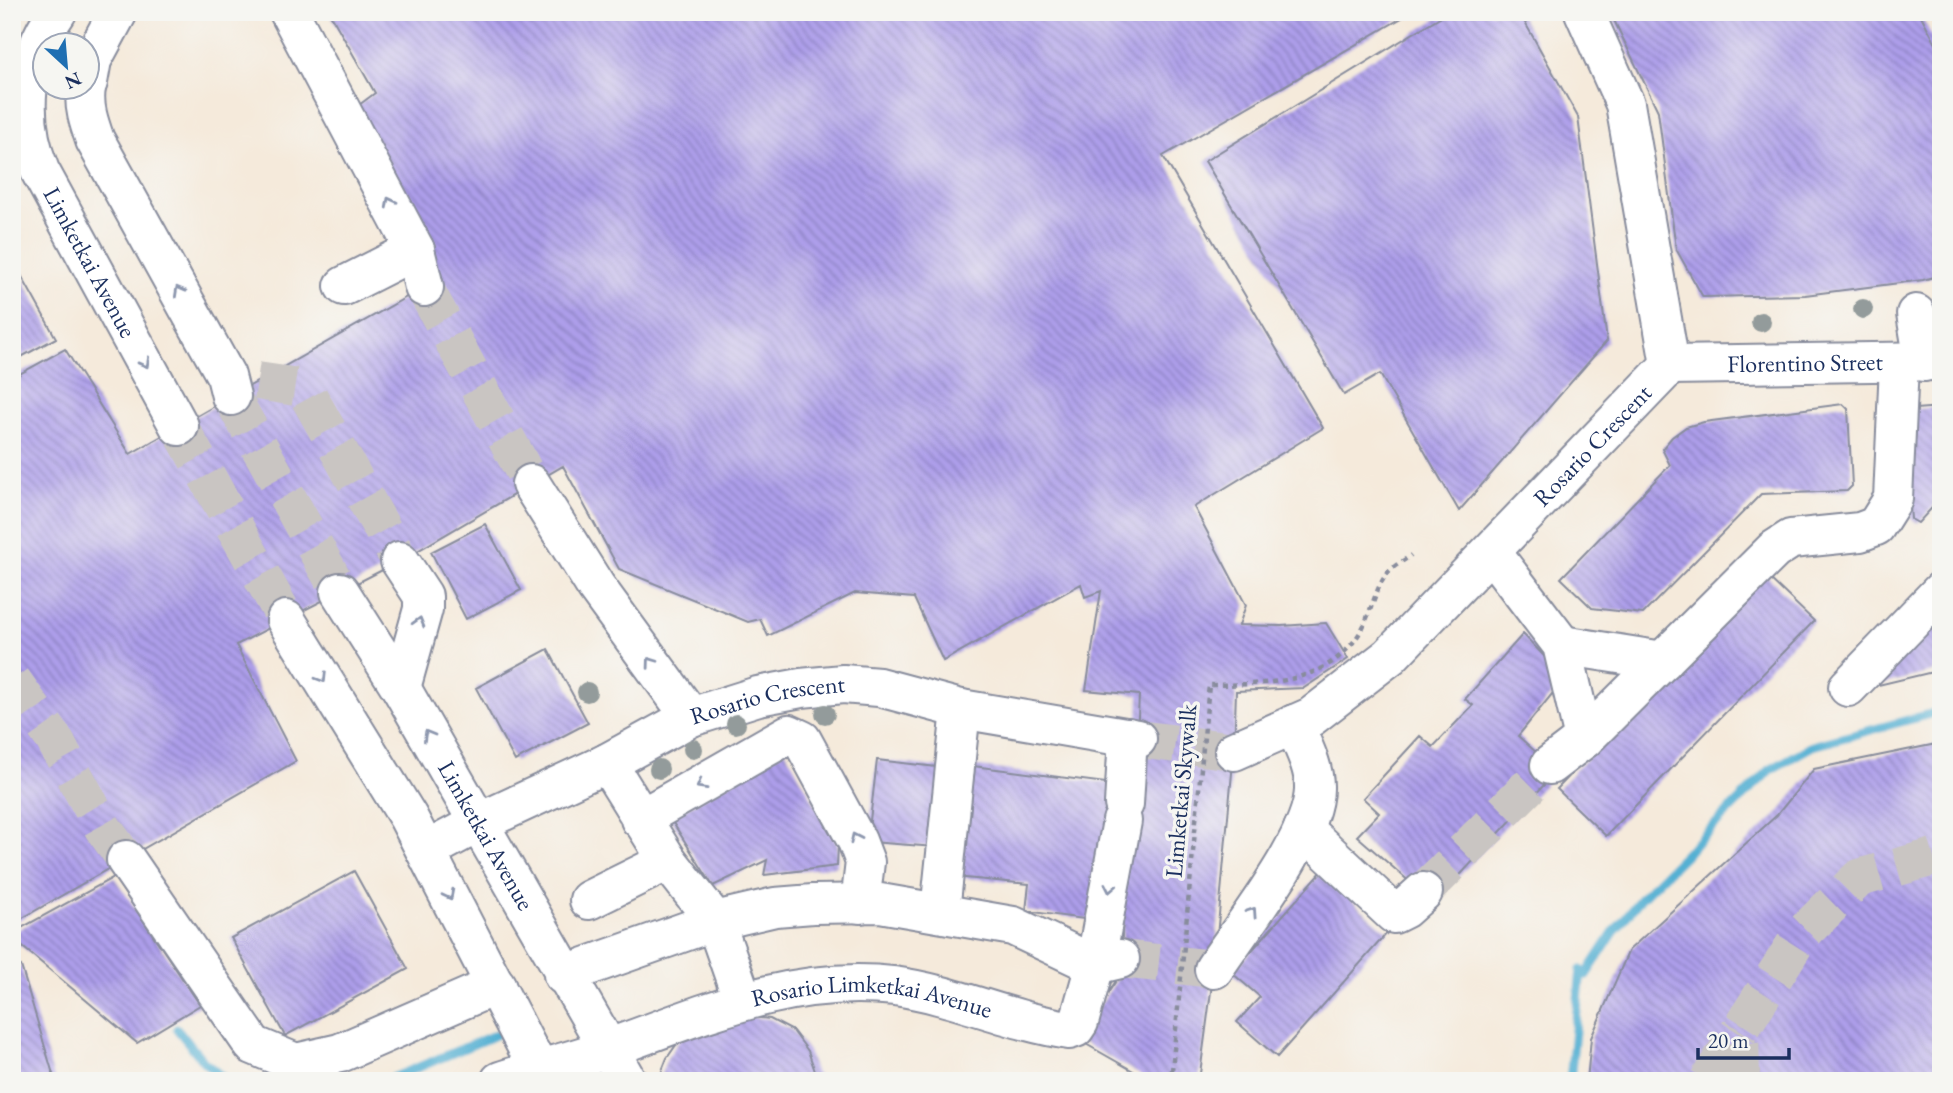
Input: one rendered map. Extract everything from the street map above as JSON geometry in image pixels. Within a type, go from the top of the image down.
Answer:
[{"type":"street","name":"Limketkai Avenue","points":[[46,32],[57,12]]},
{"type":"street","name":"Limketkai Avenue","points":[[102,42],[118,12]]},
{"type":"street","points":[[289,12],[415,250],[424,287]]},
{"type":"street","name":"Rosario Crescent","points":[[1234,751],[1294,724],[1333,702],[1390,656],[1670,365],[1625,104],[1584,12]]},
{"type":"street","name":"Limketkai Avenue","points":[[41,102],[25,120],[40,171],[179,426]]},
{"type":"street","name":"Limketkai Avenue","points":[[71,102],[238,384]]},
{"type":"street","points":[[344,286],[415,250]]},
{"type":"street","points":[[1550,765],[1584,739],[1774,550],[1791,539],[1860,532],[1876,526],[1886,515],[1894,499],[1921,362],[1916,314]]},
{"type":"street","name":"Florentino Street","points":[[1670,365],[1921,362]]},
{"type":"street","points":[[531,484],[596,587],[691,717]]},
{"type":"street","points":[[1492,553],[1562,645],[1584,739]]},
{"type":"street","points":[[400,561],[423,596],[423,609],[401,688]]},
{"type":"street","points":[[1848,687],[1941,591]]},
{"type":"street","name":"Limketkai Avenue","points":[[340,592],[401,688],[627,1081]]},
{"type":"street","points":[[286,620],[408,817],[545,1074]]},
{"type":"street","points":[[1562,645],[1663,661]]},
{"type":"street","name":"Rosario Crescent","points":[[426,851],[478,823],[607,762],[691,717],[758,696],[843,684],[879,687],[961,709],[1132,738],[1108,962]]},
{"type":"street","points":[[940,912],[961,709]]},
{"type":"street","points":[[1214,969],[1303,829],[1313,802],[1314,783],[1294,724]]},
{"type":"street","points":[[640,819],[789,734],[802,740],[857,841],[865,862],[860,904]]},
{"type":"street","points":[[607,762],[640,819],[715,921],[743,1001]]},
{"type":"street","points":[[1303,829],[1394,914],[1423,892]]},
{"type":"street","points":[[127,860],[253,1045],[296,1062],[340,1053],[496,985]]},
{"type":"street","points":[[589,901],[668,860]]},
{"type":"street","points":[[564,975],[715,921],[775,907],[880,903],[1013,926],[1108,962]]},
{"type":"street","name":"Rosario Limketkai Avenue","points":[[500,1081],[545,1074],[743,1001],[799,987],[893,986],[929,992],[1069,1030],[1075,1028],[1079,1022],[1108,962]]},
{"type":"path","name":"Limketkai Skywalk","points":[[1171,1081],[1209,685],[1274,684],[1306,675],[1334,660],[1361,630],[1386,574],[1411,555]]},
{"type":"path","points":[[1088,1081],[1091,1075]]},
{"type":"building","points":[[329,12],[1412,12],[1163,156],[1323,428],[1194,507],[1246,605],[1239,625],[1326,623],[1348,659],[1304,688],[1236,691],[1234,751],[1214,969],[1199,1081],[1151,1081],[1077,1039],[1116,981],[1121,959],[1127,823],[1137,739],[1139,695],[1086,690],[1101,591],[1085,597],[1081,584],[943,661],[914,598],[855,593],[768,636],[760,619],[748,622],[619,569],[563,466],[400,561],[236,645],[296,761],[12,924],[12,378],[65,349],[130,454],[424,287],[351,111],[375,93]]},
{"type":"building","points":[[1448,12],[1519,12],[1578,117],[1607,341],[1459,511],[1380,374],[1344,395],[1205,161]]},
{"type":"building","points":[[1610,12],[1919,12],[1941,53],[1941,275],[1923,280],[1805,295],[1703,297],[1676,249],[1658,111]]},
{"type":"building","points":[[12,259],[56,338],[12,362]]},
{"type":"building","points":[[1843,404],[1848,409],[1852,486],[1847,491],[1761,494],[1643,614],[1592,608],[1561,578],[1670,465],[1662,449],[1686,427],[1704,422]]},
{"type":"building","points":[[1941,407],[1941,498],[1918,523],[1911,519],[1902,410]]},
{"type":"building","points":[[485,524],[521,590],[466,619],[431,552]]},
{"type":"building","points":[[1765,574],[1814,621],[1606,836],[1557,789]]},
{"type":"building","points":[[1941,595],[1941,670],[1841,694]]},
{"type":"building","points":[[1523,634],[1565,678],[1518,736],[1557,771],[1434,903],[1357,836],[1379,813],[1363,798],[1420,736],[1433,747],[1473,705],[1465,699]]},
{"type":"building","points":[[548,649],[588,723],[515,761],[476,688]]},
{"type":"building","points":[[1941,743],[1941,1081],[1587,1081],[1591,1038],[1629,950],[1777,815],[1814,769]]},
{"type":"building","points":[[785,750],[838,845],[837,866],[764,875],[767,860],[713,886],[670,818]]},
{"type":"building","points":[[877,760],[945,768],[935,847],[871,842],[868,838]]},
{"type":"building","points":[[965,765],[1122,785],[1098,921],[1026,911],[1029,884],[955,877]]},
{"type":"building","points":[[1330,862],[1351,900],[1388,932],[1277,1057],[1237,1022],[1260,997],[1232,973]]},
{"type":"building","points":[[354,871],[408,969],[285,1036],[231,938]]},
{"type":"building","points":[[114,877],[200,1005],[137,1043],[12,938],[12,933]]},
{"type":"building","points":[[21,966],[55,1081],[12,1081],[12,968]]},
{"type":"building","points":[[741,1016],[770,1019],[793,1031],[808,1051],[816,1074],[829,1081],[658,1081],[667,1058],[681,1038]]},
{"type":"waterway","points":[[1570,1081],[1581,970],[1586,975],[1614,932],[1641,898],[1770,770],[1812,746],[1941,711]]},
{"type":"waterway","points":[[177,1029],[204,1062],[227,1081]]},
{"type":"waterway","points":[[386,1081],[502,1032]]},
{"type":"tunnel","points":[[424,287],[531,484]]},
{"type":"tunnel","points":[[257,381],[297,387],[309,397],[400,561]]},
{"type":"tunnel","points":[[231,396],[340,592]]},
{"type":"tunnel","points":[[179,426],[286,620]]},
{"type":"tunnel","points":[[12,680],[54,739],[103,828],[126,860]]},
{"type":"tunnel","points":[[1137,739],[1234,751]]},
{"type":"tunnel","points":[[1423,892],[1550,765]]},
{"type":"tunnel","points":[[1741,1081],[1740,1030],[1800,936],[1859,878],[1941,855]]},
{"type":"tunnel","points":[[1121,959],[1214,969]]},
{"type":"tunnel","points":[[1708,1081],[1740,1030]]}]
